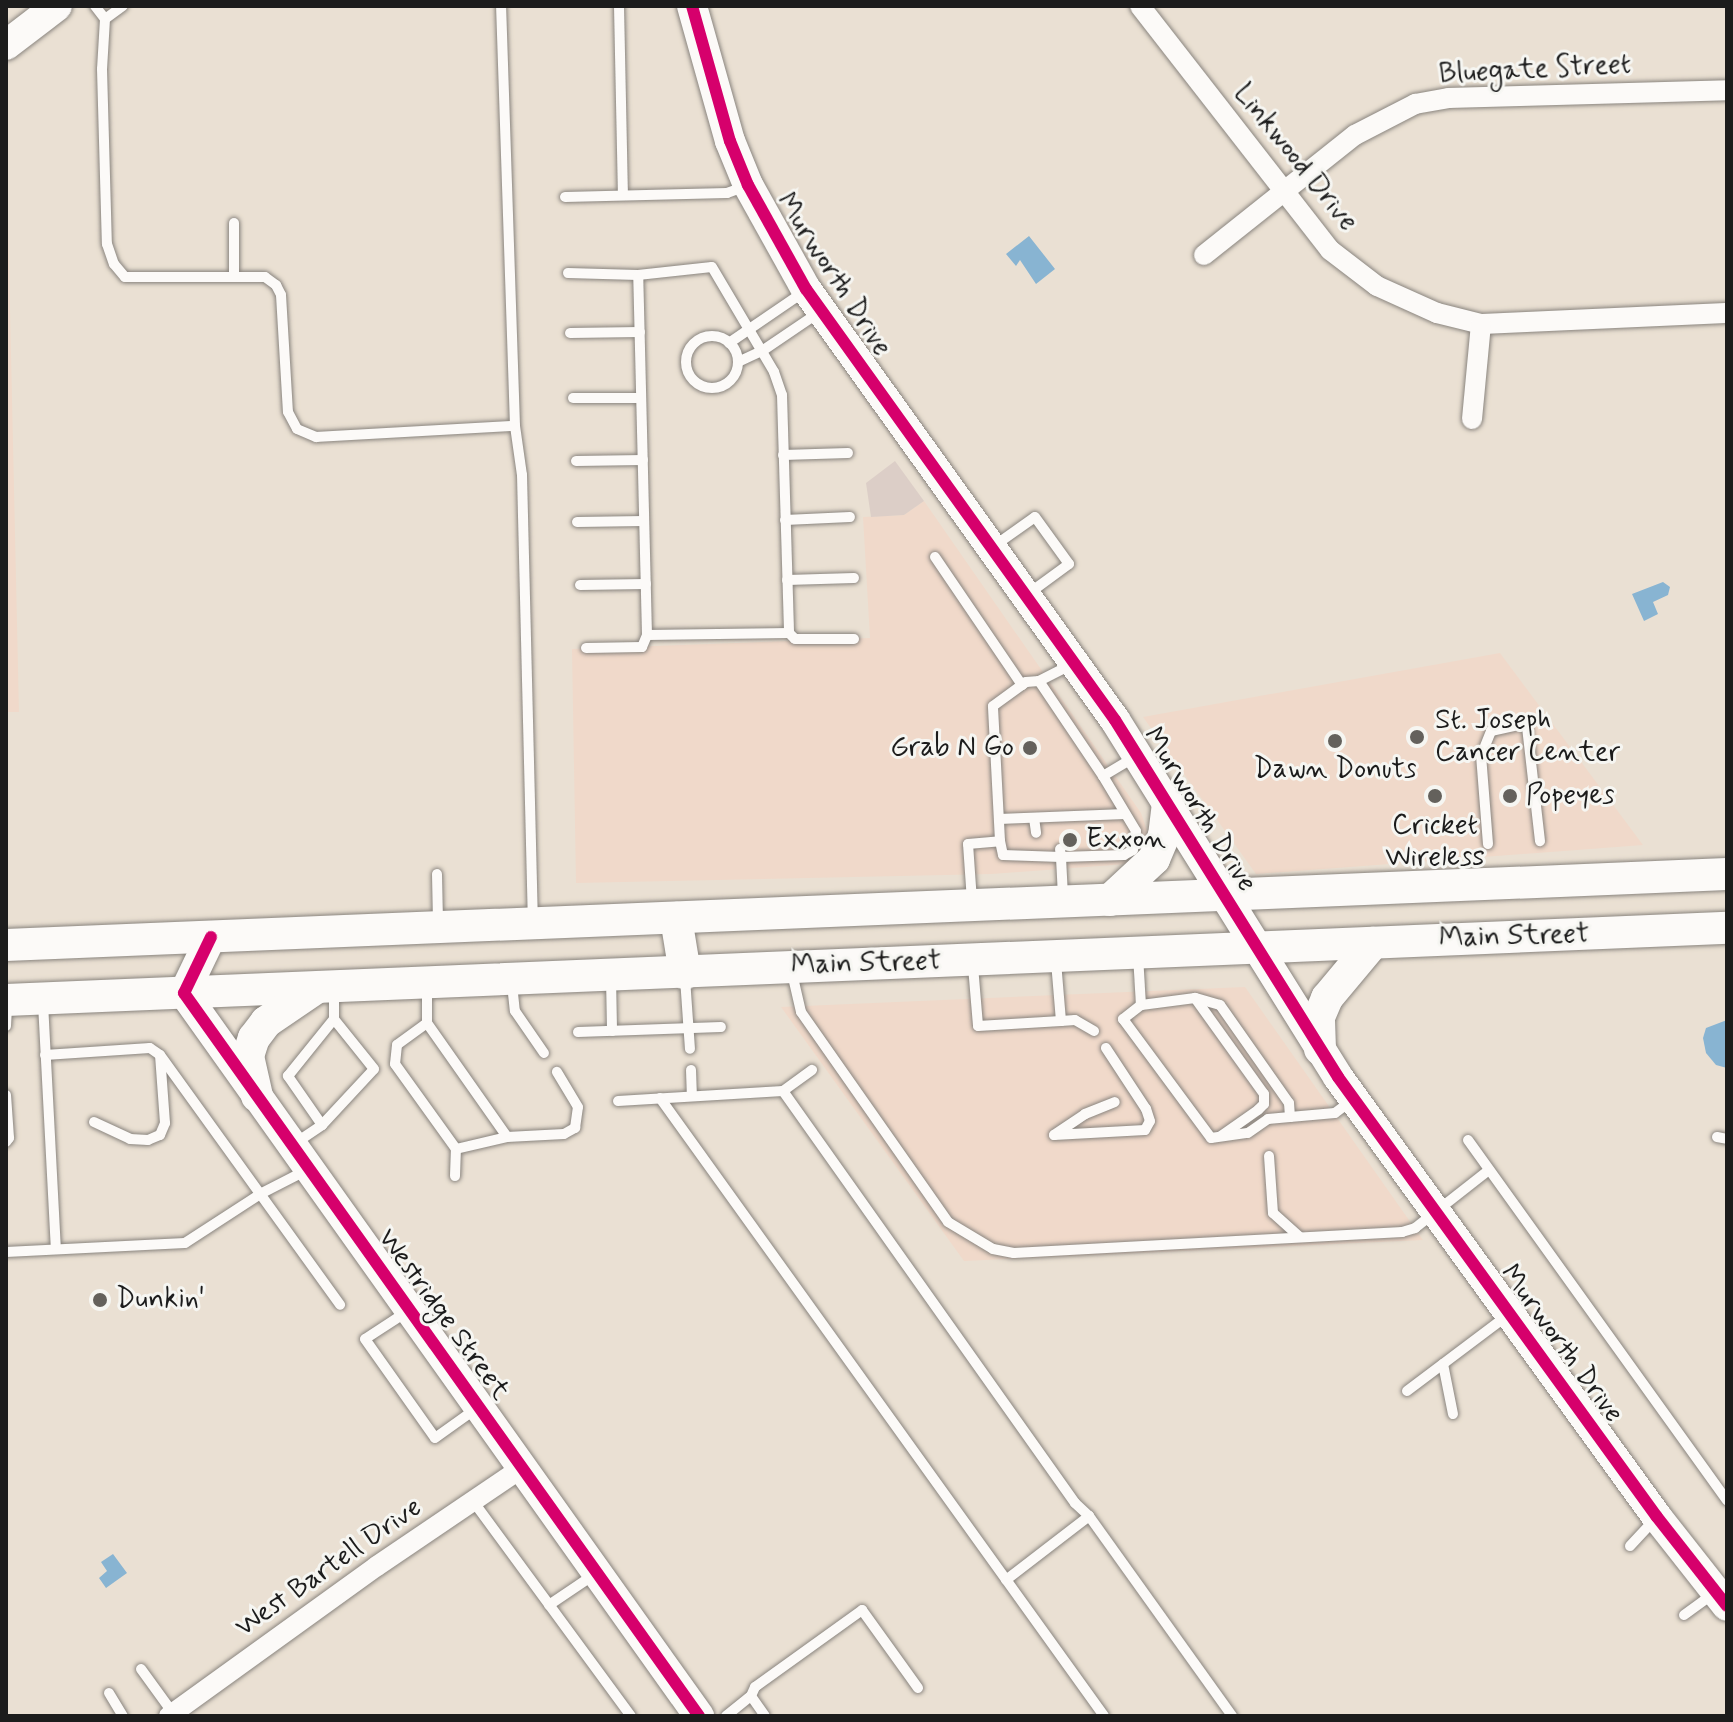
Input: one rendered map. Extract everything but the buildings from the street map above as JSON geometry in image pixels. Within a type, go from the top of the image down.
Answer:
[{"type":"main road","points":[[1110,900],[1154,859],[1164,836],[1168,803]]},
{"type":"main road","name":"Main Street","points":[[6,945],[1727,874]]},
{"type":"main road","points":[[676,918],[685,973]]},
{"type":"main road","name":"Main Street","points":[[7,1009],[43,999],[1727,928]]},
{"type":"main road","points":[[1320,1049],[1319,1017],[1327,998],[1373,943]]},
{"type":"main road","points":[[257,1096],[248,1056],[254,1038],[266,1022],[326,987]]},
{"type":"street","points":[[6,45],[57,6]]},
{"type":"street","name":"Murworth Drive","points":[[692,6],[720,113],[748,185],[814,300],[1137,755],[1320,1049],[1354,1098],[1657,1517],[1721,1599]]},
{"type":"street","name":"Linkwood Drive","points":[[1140,6],[1330,250],[1377,286],[1437,313],[1481,324],[1727,313]]},
{"type":"street","name":"Bluegate Street","points":[[1204,255],[1355,135],[1415,104],[1449,98],[1727,90]]},
{"type":"street","points":[[1472,419],[1481,324]]},
{"type":"street","points":[[184,993],[211,937]]},
{"type":"street","name":"Westridge Street","points":[[184,993],[699,1716]]},
{"type":"street","name":"West Bartell Drive","points":[[171,1715],[522,1468]]},
{"type":"lane","points":[[95,6],[105,19],[102,69],[107,244],[114,264],[125,277],[265,277],[276,285],[281,295],[288,412],[297,429],[316,437],[515,426]]},
{"type":"lane","points":[[105,19],[123,6]]},
{"type":"lane","points":[[501,6],[515,426],[522,475],[533,923]]},
{"type":"lane","points":[[619,6],[623,195]]},
{"type":"lane","points":[[565,197],[727,193],[748,185]]},
{"type":"lane","points":[[234,223],[234,277]]},
{"type":"lane","points":[[568,273],[638,275],[712,267],[762,351],[782,395],[789,633],[795,639],[854,639]]},
{"type":"lane","points":[[586,648],[642,647],[647,635],[638,275]]},
{"type":"lane","points":[[729,343],[748,328],[814,300]]},
{"type":"lane","points":[[738,362],[762,351],[814,300]]},
{"type":"lane","points":[[570,333],[640,332]]},
{"type":"lane","points":[[713,336],[729,343],[738,362],[732,379],[718,388],[700,386],[688,373],[687,356],[696,341],[713,336]]},
{"type":"lane","points":[[573,398],[641,398]]},
{"type":"lane","points":[[783,455],[848,453]]},
{"type":"lane","points":[[576,461],[643,460]]},
{"type":"lane","points":[[785,520],[850,517]]},
{"type":"lane","points":[[992,548],[1035,517],[1044,529],[1069,564],[1026,595]]},
{"type":"lane","points":[[577,522],[644,521]]},
{"type":"lane","points":[[935,557],[1022,685]]},
{"type":"lane","points":[[787,580],[854,578]]},
{"type":"lane","points":[[580,585],[646,584]]},
{"type":"lane","points":[[647,635],[789,633]]},
{"type":"lane","points":[[1039,681],[1136,831],[1133,850],[1124,855],[1107,851],[1003,855],[993,706],[1022,685],[1039,681],[1074,663]]},
{"type":"lane","points":[[1488,844],[1481,756],[1491,731],[1519,725],[1527,727],[1540,841]]},
{"type":"lane","points":[[1103,776],[1137,755]]},
{"type":"lane","points":[[999,819],[1125,814]]},
{"type":"lane","points":[[1104,815],[1105,829]]},
{"type":"lane","points":[[1080,816],[1081,830]]},
{"type":"lane","points":[[1058,817],[1058,832]]},
{"type":"lane","points":[[1034,818],[1036,833]]},
{"type":"lane","points":[[973,906],[968,844],[1000,841]]},
{"type":"lane","points":[[1060,853],[1064,902]]},
{"type":"lane","points":[[437,874],[438,928]]},
{"type":"lane","points":[[1138,953],[1141,1005]]},
{"type":"lane","points":[[1055,956],[1061,1021]]},
{"type":"lane","points":[[972,960],[978,1026],[1061,1021],[1083,1023],[1094,1031]]},
{"type":"lane","points":[[790,967],[801,1012],[948,1222],[993,1249],[1014,1253],[1402,1232],[1415,1228],[1489,1170]]},
{"type":"lane","points":[[685,973],[690,1049]]},
{"type":"lane","points":[[611,975],[612,1031]]},
{"type":"lane","points":[[511,979],[515,1011],[544,1053]]},
{"type":"lane","points":[[427,982],[427,1023],[507,1137]]},
{"type":"lane","points":[[6,1252],[185,1243],[262,1193],[301,1157],[322,1125],[374,1069],[334,1019],[326,987]]},
{"type":"lane","points":[[1195,998],[1264,1094],[1264,1104],[1258,1110],[1219,1137]]},
{"type":"lane","points":[[1290,1117],[1289,1103],[1220,1005],[1195,998],[1141,1005],[1123,1019],[1211,1138],[1248,1133],[1268,1119],[1335,1113],[1354,1098]]},
{"type":"lane","points":[[43,999],[56,1249]]},
{"type":"lane","points":[[322,1125],[288,1076],[334,1019]]},
{"type":"lane","points":[[427,1023],[397,1045],[395,1064],[456,1149],[455,1176]]},
{"type":"lane","points":[[578,1032],[721,1027]]},
{"type":"lane","points":[[45,1055],[150,1048],[160,1055],[340,1305]]},
{"type":"lane","points":[[1106,1048],[1146,1109],[1150,1121],[1145,1130],[1054,1135],[1085,1114],[1115,1102]]},
{"type":"lane","points":[[94,1122],[130,1139],[148,1140],[160,1135],[165,1123],[160,1055]]},
{"type":"lane","points":[[691,1070],[692,1096]]},
{"type":"lane","points":[[618,1101],[783,1091],[812,1070]]},
{"type":"lane","points":[[456,1149],[507,1137],[564,1134],[575,1128],[578,1107],[557,1072]]},
{"type":"lane","points":[[783,1091],[1075,1503],[1089,1516],[1232,1716]]},
{"type":"lane","points":[[6,1095],[9,1138],[6,1142]]},
{"type":"lane","points":[[660,1098],[1104,1716]]},
{"type":"lane","points":[[1468,1140],[1727,1501]]},
{"type":"lane","points":[[1269,1156],[1273,1213],[1300,1237]]},
{"type":"lane","points":[[409,1310],[365,1339],[435,1438],[479,1407]]},
{"type":"lane","points":[[1407,1391],[1510,1314]]},
{"type":"lane","points":[[1443,1364],[1453,1414]]},
{"type":"lane","points":[[473,1501],[631,1716]]},
{"type":"lane","points":[[1006,1580],[1089,1516]]},
{"type":"lane","points":[[1630,1546],[1657,1517]]},
{"type":"lane","points":[[549,1605],[597,1572]]},
{"type":"lane","points":[[1684,1615],[1721,1599]]},
{"type":"lane","points":[[726,1716],[751,1696],[755,1687],[862,1610],[918,1688]]},
{"type":"lane","points":[[141,1669],[171,1715]]},
{"type":"lane","points":[[109,1693],[123,1716]]},
{"type":"lane","points":[[751,1696],[765,1716]]},
{"type":"shaded area","points":[[6,128],[19,712],[6,712]]},
{"type":"shaded area","points":[[895,461],[924,501],[904,515],[871,517],[866,483]]},
{"type":"shaded area","points":[[924,501],[1141,813],[1151,842],[1139,863],[991,874],[576,883],[572,649],[870,638],[863,517],[904,515]]},
{"type":"shaded area","points":[[1500,653],[1643,845],[1256,874],[1143,717]]},
{"type":"shaded area","points":[[1245,987],[1423,1240],[964,1261],[781,1007]]},
{"type":"water","points":[[1029,236],[1055,269],[1036,284],[1020,260],[1016,266],[1006,254]]},
{"type":"water","points":[[1663,582],[1670,587],[1668,595],[1653,602],[1658,614],[1644,621],[1632,594]]},
{"type":"water","points":[[1727,1020],[1727,1068],[1716,1065],[1706,1053],[1703,1038],[1706,1028]]},
{"type":"water","points":[[113,1554],[127,1573],[106,1588],[99,1578],[107,1571],[101,1562]]},
{"type":"cycle path","points":[[692,6],[730,141],[748,185],[806,289],[1115,720],[1338,1077],[1657,1517],[1727,1606]]},
{"type":"cycle path","points":[[211,937],[184,993],[699,1716]]},
{"type":"place","name":"St. Joseph Cancer Center","points":[[1417,737]]},
{"type":"place","name":"Dawn Donuts","points":[[1335,741]]},
{"type":"place","name":"Grab N Go","points":[[1030,748]]},
{"type":"place","name":"Cricket Wireless","points":[[1435,796]]},
{"type":"place","name":"Popeyes","points":[[1510,796]]},
{"type":"place","name":"Exxon","points":[[1070,840]]},
{"type":"place","name":"Dunkin'","points":[[100,1300]]}]
